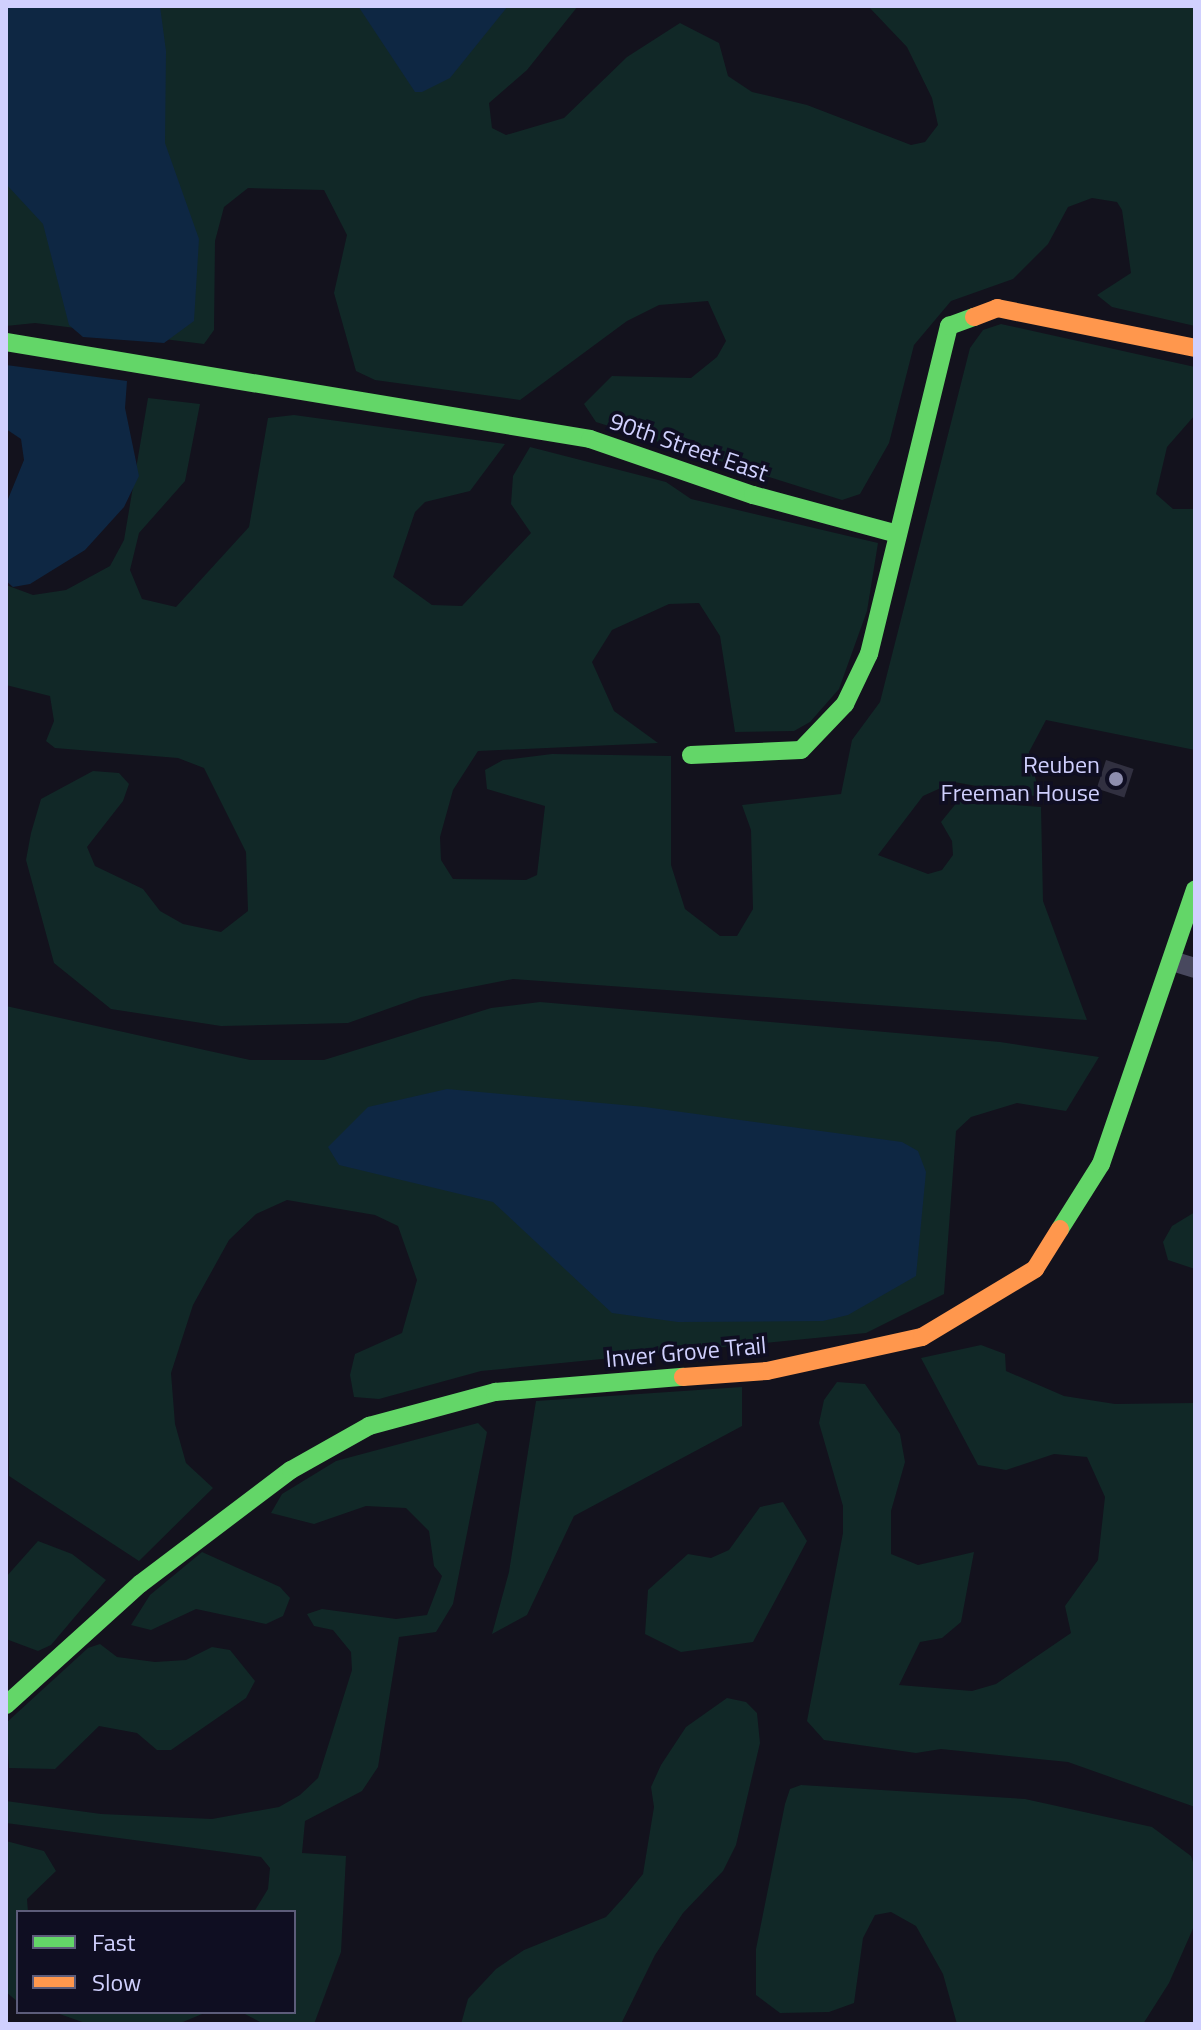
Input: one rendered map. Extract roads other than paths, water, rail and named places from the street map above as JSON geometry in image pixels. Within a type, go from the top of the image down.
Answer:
[{"type":"street","points":[[691,755],[801,750],[845,704],[869,654],[894,533],[949,326],[997,308],[1195,348]]},
{"type":"street","name":"90th Street East","points":[[6,342],[590,439],[753,495],[894,533]]},
{"type":"street","name":"Inver Grove Trail","points":[[6,1705],[140,1584],[291,1470],[369,1426],[495,1392],[767,1371],[922,1337],[1035,1269],[1101,1164],[1195,890]]},
{"type":"street","points":[[1172,961],[1195,968]]},
{"type":"water","points":[[6,6],[160,6],[166,51],[165,143],[199,239],[194,321],[164,343],[83,337],[69,325],[43,224],[6,184]]},
{"type":"water","points":[[358,6],[508,6],[450,78],[422,92],[415,92]]},
{"type":"water","points":[[6,365],[127,381],[125,408],[139,476],[124,507],[85,550],[30,584],[13,587],[6,581],[6,504],[24,460],[21,439],[6,429]]},
{"type":"water","points":[[447,1089],[645,1107],[902,1142],[918,1151],[926,1172],[916,1276],[848,1315],[823,1321],[678,1322],[612,1313],[493,1202],[339,1165],[328,1147],[368,1107]]},
{"type":"place","name":"Reuben Freeman House","points":[[1116,779]]}]
